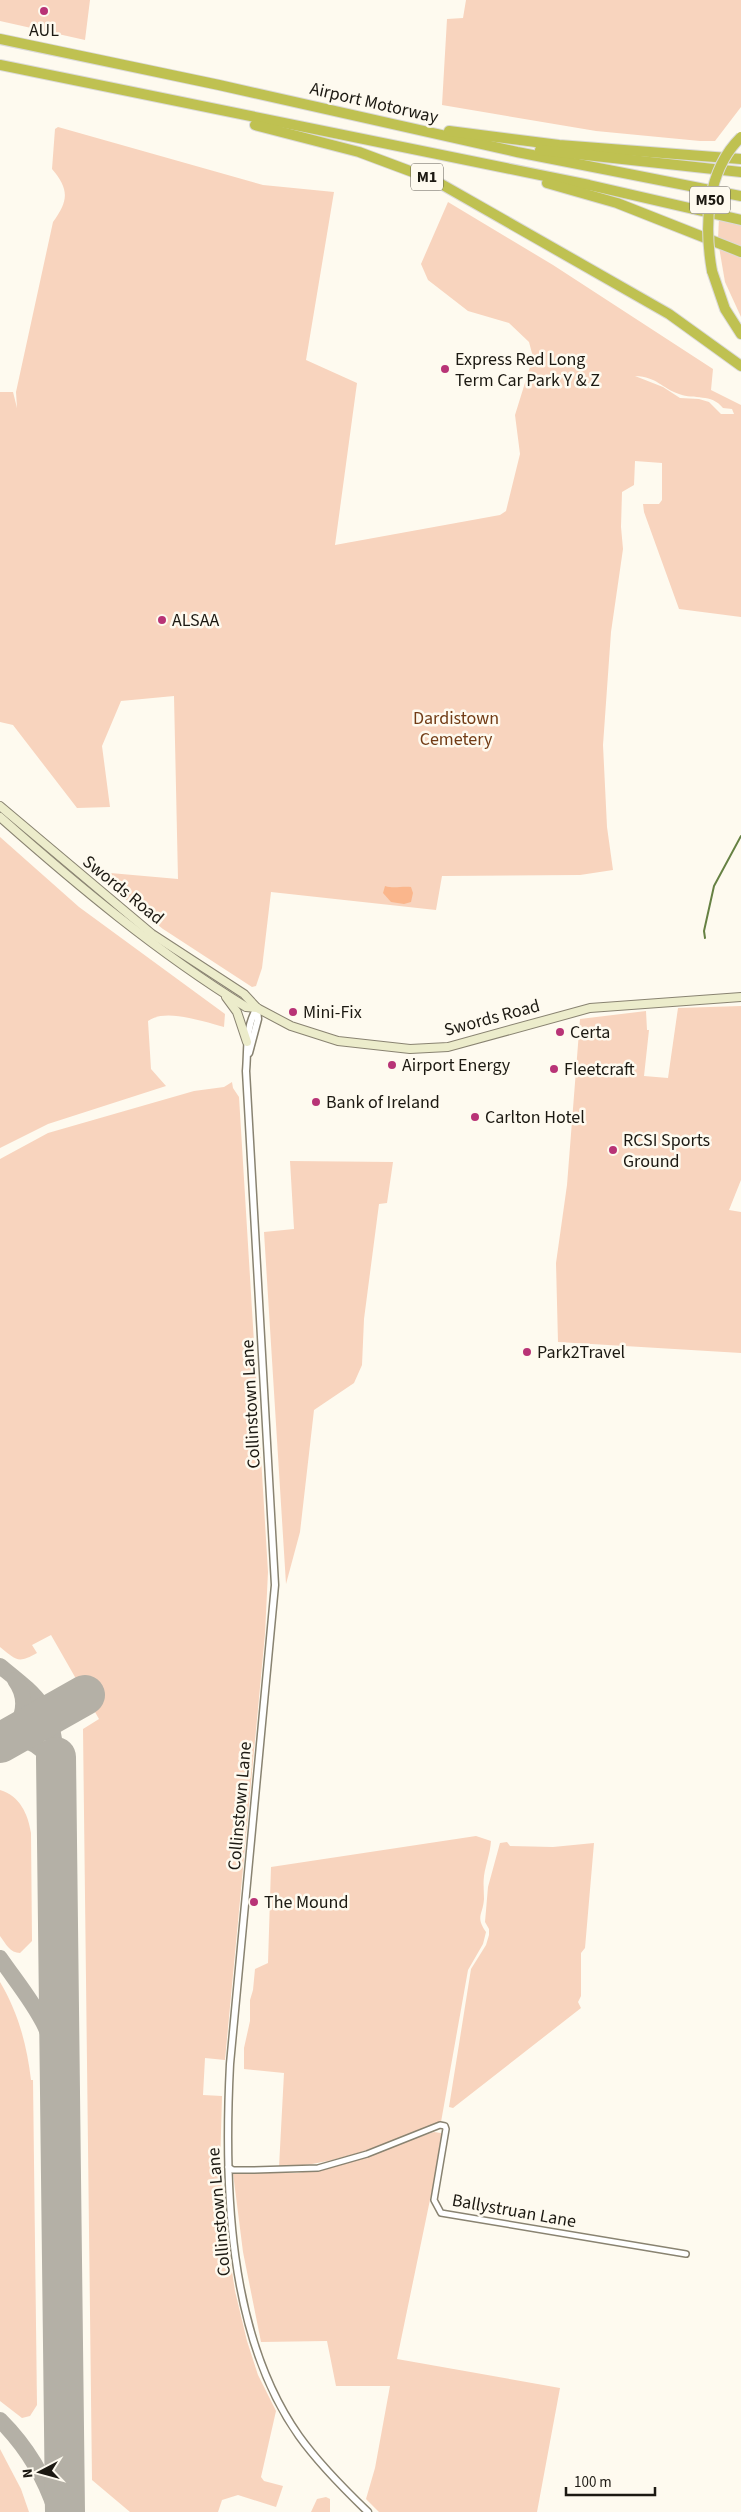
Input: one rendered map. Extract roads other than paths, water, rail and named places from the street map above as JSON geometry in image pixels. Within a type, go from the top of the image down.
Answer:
[{"type":"highway","name":"Airport Motorway","points":[[0,39],[450,137],[741,196]]},
{"type":"highway","name":"Airport Motorway","points":[[0,65],[589,185],[741,220]]},
{"type":"highway","name":"M1","points":[[94,85],[342,147],[434,180],[669,314],[741,366]]},
{"type":"highway","points":[[396,124],[559,145],[741,159]]},
{"type":"highway","name":"M50","points":[[741,136],[724,162],[709,206],[708,237],[712,271],[725,309],[741,334]]},
{"type":"highway","points":[[450,137],[607,158],[741,172]]},
{"type":"highway","points":[[462,160],[616,203],[741,252]]},
{"type":"main road","name":"Swords Road","points":[[0,806],[152,934],[244,994],[257,1008],[291,1026],[338,1041],[410,1049],[448,1047],[590,1008],[741,997]]},
{"type":"main road","name":"Swords Road","points":[[0,817],[118,918],[222,992],[246,1007],[257,1008]]},
{"type":"main road","points":[[222,992],[237,1012],[247,1042]]},
{"type":"street","name":"Collinstown Lane","points":[[257,1008],[252,1017],[247,1042],[247,1063],[275,1585],[230,2064],[228,2168],[230,2210],[239,2273],[253,2336],[263,2364],[298,2435],[326,2470],[368,2512]]},
{"type":"street","name":"Collinstown Lane","points":[[247,1063],[258,1019],[257,1008]]},
{"type":"street","name":"Ballystruan Lane","points":[[228,2168],[233,2170],[253,2170],[318,2168],[367,2154],[440,2125],[445,2126],[446,2129],[434,2200],[441,2213],[686,2254]]},
{"type":"waterway","points":[[705,938],[704,931],[714,886],[741,836]]},
{"type":"place","name":"AUL","points":[[44,11]]},
{"type":"place","name":"Express Red Long Term Car Park Y & Z","points":[[445,369]]},
{"type":"place","name":"ALSAA","points":[[162,620]]},
{"type":"place","name":"Mini-Fix","points":[[293,1012]]},
{"type":"place","name":"Certa","points":[[560,1032]]},
{"type":"place","name":"Airport Energy","points":[[392,1065]]},
{"type":"place","name":"Fleetcraft","points":[[554,1069]]},
{"type":"place","name":"Bank of Ireland","points":[[316,1102]]},
{"type":"place","name":"Carlton Hotel","points":[[475,1117]]},
{"type":"place","name":"RCSI Sports Ground","points":[[613,1150]]},
{"type":"place","name":"Park2Travel","points":[[527,1352]]},
{"type":"place","name":"The Mound","points":[[254,1902]]},
{"type":"park label","name":"Dardistown Cemetery","points":[[456,728]]}]
